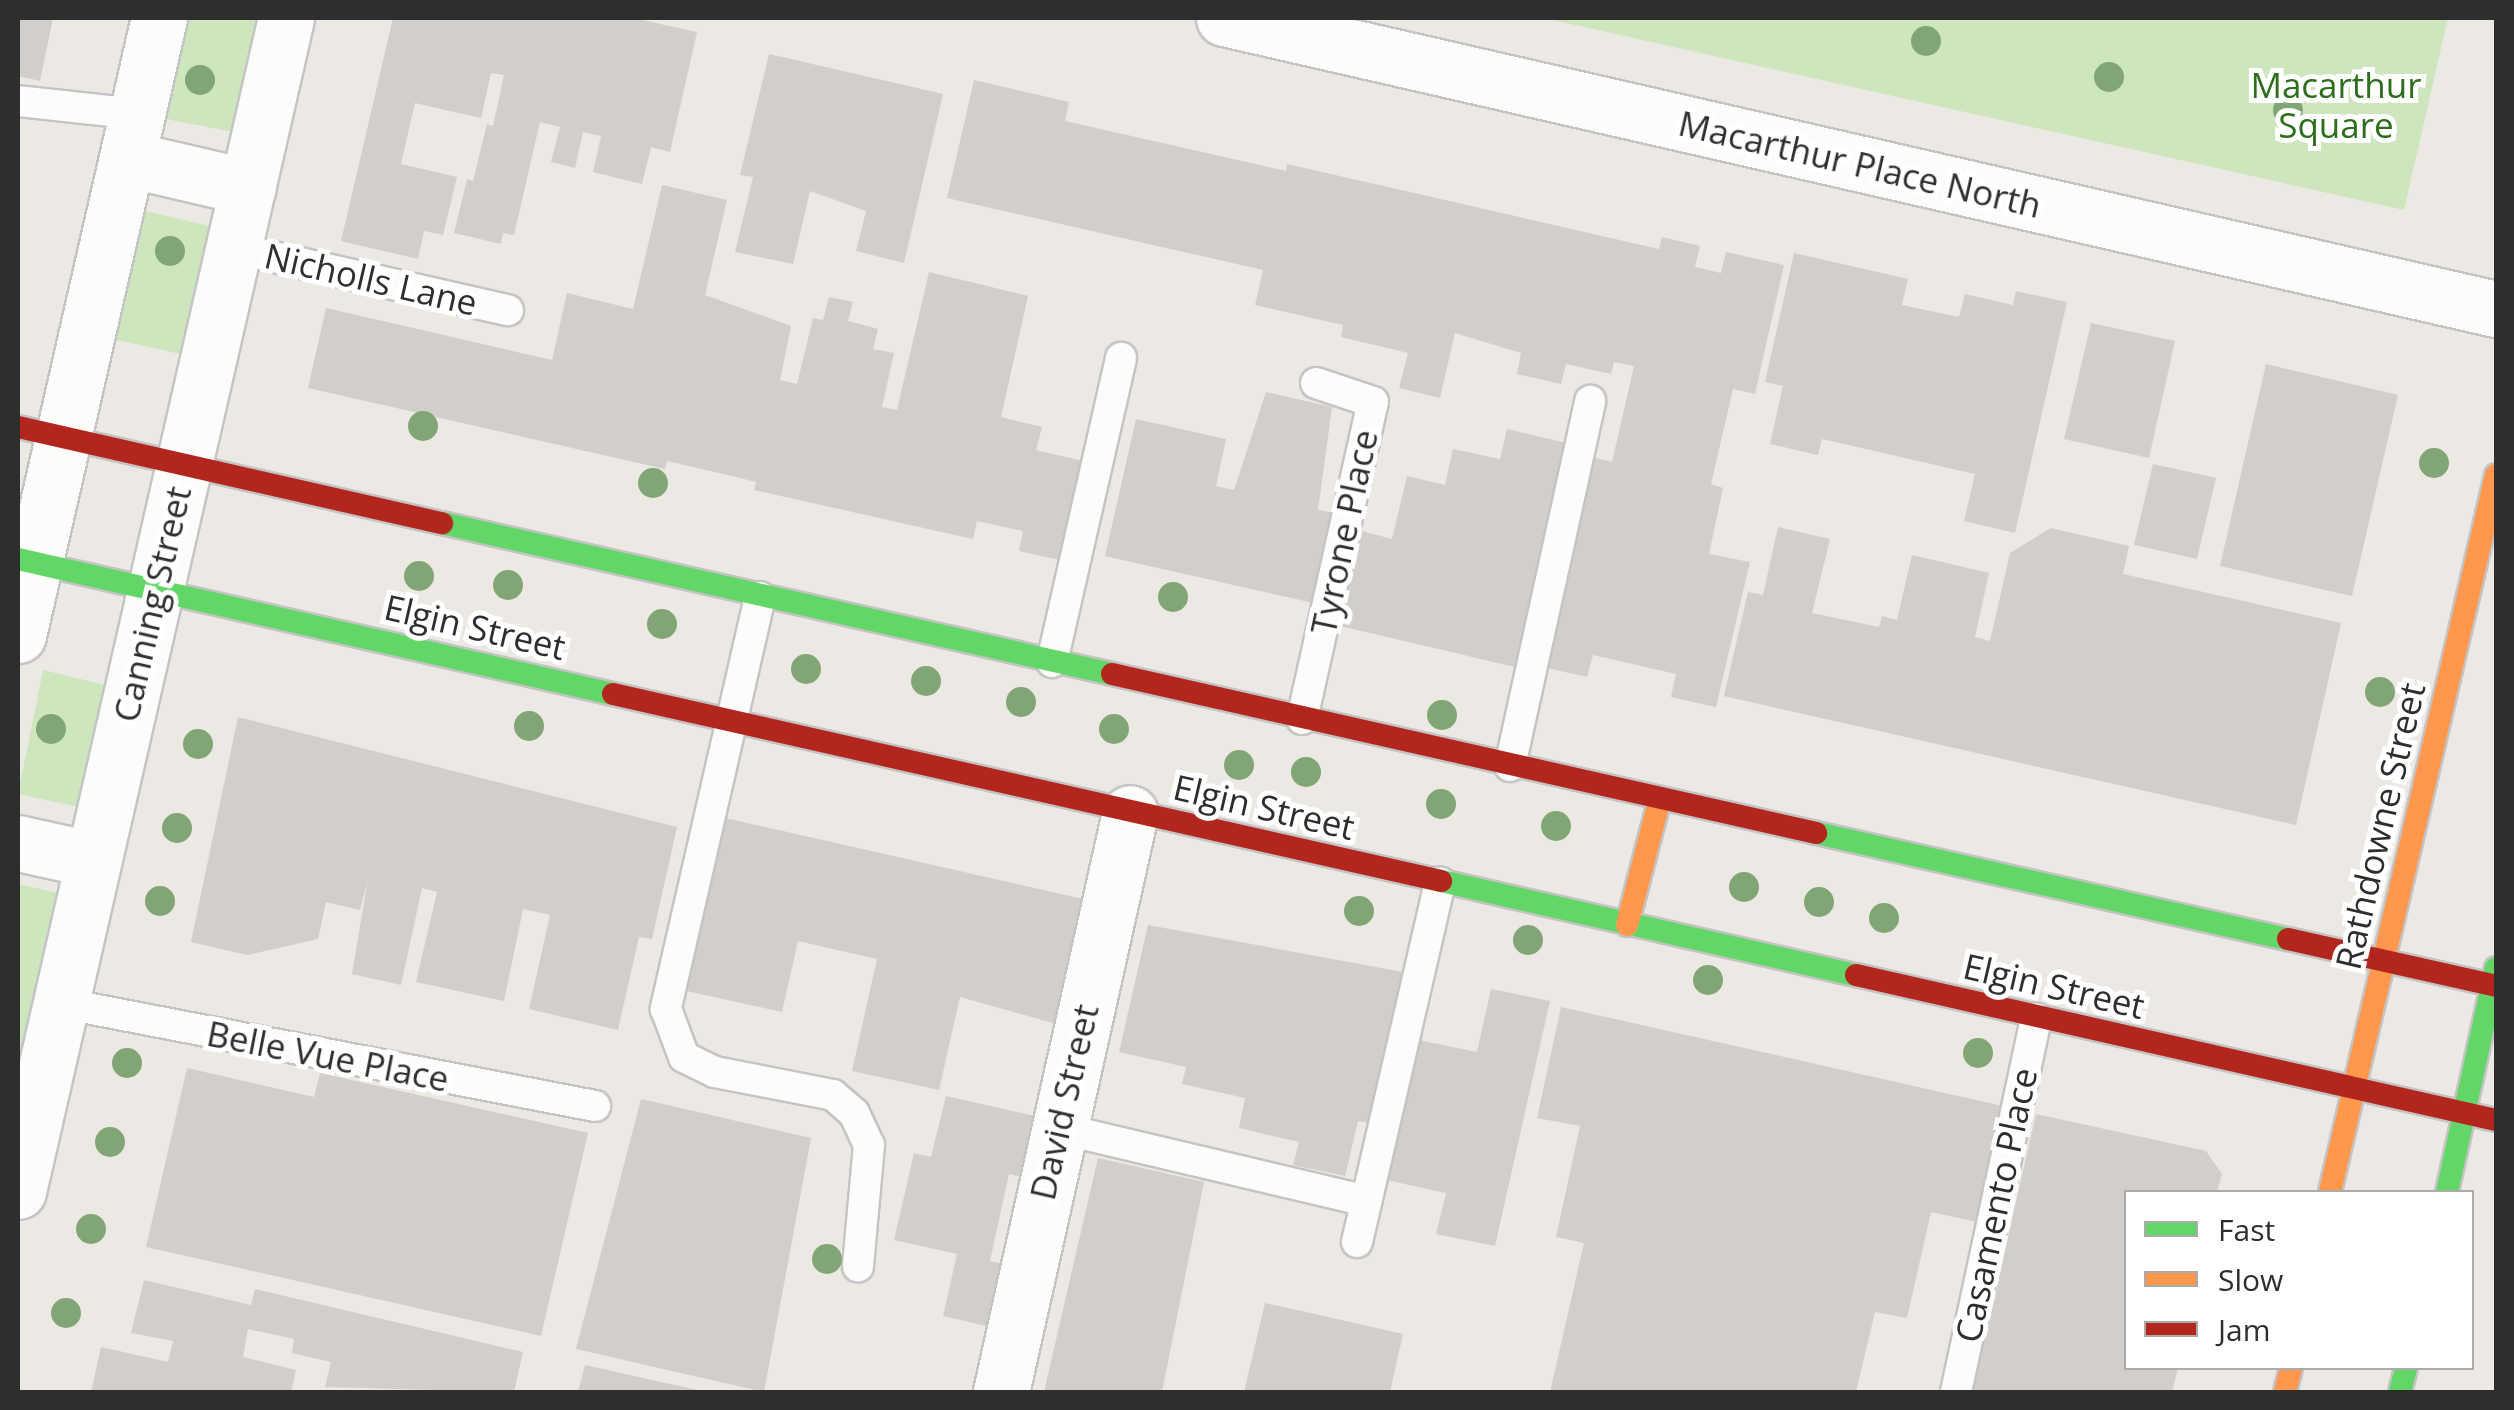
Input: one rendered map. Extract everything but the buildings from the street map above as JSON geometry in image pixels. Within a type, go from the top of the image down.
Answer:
[{"type":"main road","points":[[40,432],[2385,962],[2495,980],[2447,1190]]},
{"type":"main road","name":"Rathdowne Street","points":[[2330,1190],[2496,475]]},
{"type":"main road","name":"Elgin Street","points":[[27,561],[2496,1120]]},
{"type":"main road","points":[[1627,924],[1660,798]]},
{"type":"street","points":[[18,635],[40,432],[132,136],[160,18]]},
{"type":"street","name":"Canning Street","points":[[18,1191],[90,859],[157,590],[286,18]]},
{"type":"street","name":"Macarthur Place North","points":[[1224,18],[2496,309]]},
{"type":"street","points":[[132,136],[248,186]]},
{"type":"street","name":"David Street","points":[[1001,1392],[1130,812]]},
{"type":"street","points":[[18,843],[90,859]]},
{"type":"lane","points":[[18,101],[132,136]]},
{"type":"lane","name":"Nicholls Lane","points":[[234,248],[508,310]]},
{"type":"lane","points":[[1052,662],[1121,358]]},
{"type":"lane","name":"Tyrone Place","points":[[1302,719],[1372,402],[1316,384]]},
{"type":"lane","points":[[1510,766],[1590,401]]},
{"type":"lane","points":[[760,597],[727,721],[666,1009],[672,1037],[684,1057],[715,1072],[833,1095],[854,1113],[869,1145],[858,1266]]},
{"type":"lane","points":[[1356,1242],[1440,882]]},
{"type":"lane","name":"Belle Vue Place","points":[[61,1004],[595,1106]]},
{"type":"lane","name":"Casamento Place","points":[[1956,1392],[2036,1018]]},
{"type":"lane","points":[[1058,1128],[1366,1201]]},
{"type":"green space","points":[[182,18],[265,18],[239,133],[160,118]]},
{"type":"green space","name":"Macarthur Square","points":[[1544,18],[2448,18],[2404,210]]},
{"type":"green space","points":[[137,209],[218,228],[189,356],[109,338]]},
{"type":"green space","points":[[43,670],[110,686],[83,808],[18,794]]},
{"type":"green space","points":[[18,884],[63,894],[18,1095]]},
{"type":"traffic: fast","points":[[442,523],[1112,674]]},
{"type":"traffic: fast","points":[[18,559],[613,694]]},
{"type":"traffic: fast","points":[[1816,833],[2288,939]]},
{"type":"traffic: fast","points":[[1441,881],[1856,975]]},
{"type":"traffic: fast","points":[[2447,1190],[2496,968]]},
{"type":"traffic: fast","points":[[2400,1392],[2406,1370]]},
{"type":"traffic: slow","points":[[2330,1190],[2496,475]]},
{"type":"traffic: slow","points":[[1627,925],[1660,798]]},
{"type":"traffic: slow","points":[[2285,1392],[2290,1370]]},
{"type":"traffic: jam","points":[[18,427],[442,523]]},
{"type":"traffic: jam","points":[[1112,674],[1816,833]]},
{"type":"traffic: jam","points":[[613,694],[1441,881]]},
{"type":"traffic: jam","points":[[2288,939],[2496,986]]},
{"type":"traffic: jam","points":[[1856,975],[2496,1120]]}]
